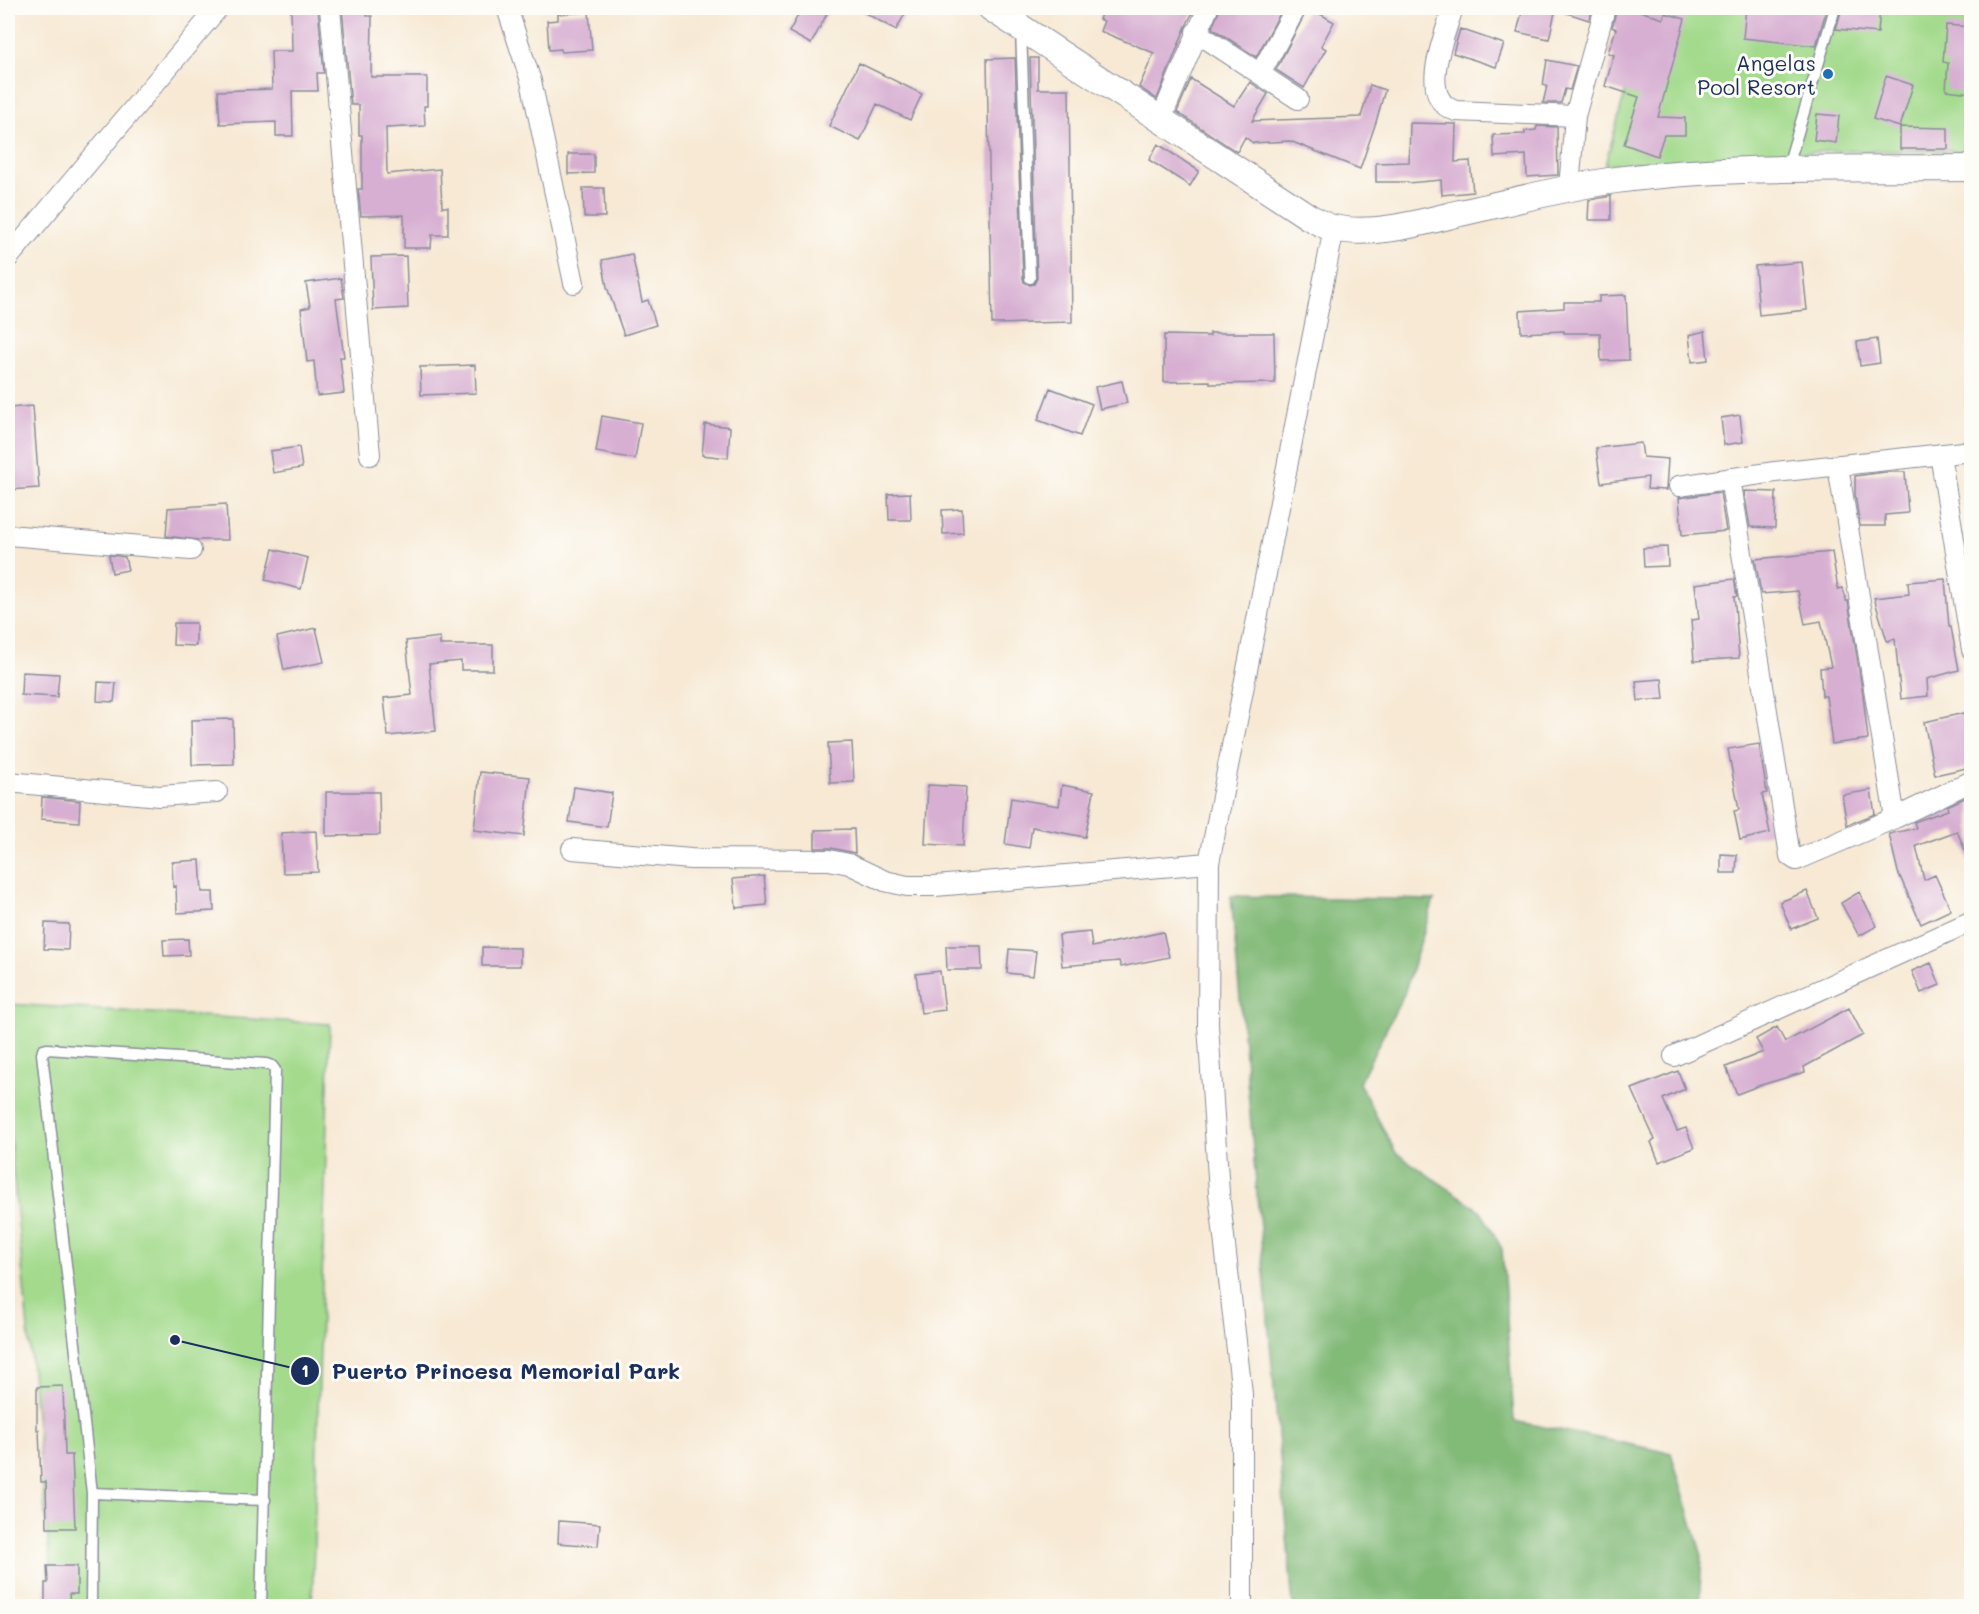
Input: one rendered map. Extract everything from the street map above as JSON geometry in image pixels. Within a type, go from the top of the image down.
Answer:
[{"type":"street","points":[[8,258],[219,8]]},
{"type":"street","points":[[330,8],[370,455]]},
{"type":"street","points":[[507,8],[531,81],[574,283]]},
{"type":"street","points":[[991,8],[1309,217],[1334,228],[1366,231],[1415,224],[1569,188],[1616,180],[1677,174],[1971,168]]},
{"type":"street","points":[[1161,118],[1208,8]]},
{"type":"street","points":[[1260,74],[1296,8]]},
{"type":"street","points":[[1453,8],[1436,67],[1437,93],[1441,103],[1448,109],[1456,111],[1575,116]]},
{"type":"street","points":[[1569,188],[1575,116],[1605,8]]},
{"type":"street","points":[[1196,33],[1298,99]]},
{"type":"street","points":[[1242,1606],[1242,1394],[1219,1193],[1208,1025],[1209,863],[1334,228]]},
{"type":"street","points":[[1679,486],[1730,478],[1971,451]]},
{"type":"street","points":[[1940,454],[1971,650]]},
{"type":"street","points":[[1838,466],[1895,818]]},
{"type":"street","points":[[1730,478],[1790,856],[1796,860],[1799,859],[1895,818],[1971,781]]},
{"type":"street","points":[[8,535],[191,550]]},
{"type":"street","points":[[8,782],[159,796],[217,792]]},
{"type":"street","points":[[572,849],[691,859],[829,861],[849,864],[885,880],[907,886],[935,886],[1209,863]]},
{"type":"street","points":[[1674,1056],[1971,921]]},
{"type":"lane","points":[[1787,170],[1835,8]]},
{"type":"lane","points":[[1021,26],[1030,278]]},
{"type":"lane","points":[[91,1606],[92,1493],[42,1054],[46,1049],[266,1064],[275,1070],[261,1606]]},
{"type":"lane","points":[[92,1493],[265,1500]]},
{"type":"green space","points":[[1649,8],[1971,8],[1971,151],[1832,151],[1605,165]]},
{"type":"green space","points":[[1231,896],[1434,900],[1404,994],[1359,1083],[1396,1153],[1481,1211],[1502,1249],[1514,1421],[1671,1453],[1702,1556],[1699,1606],[1293,1606]]},
{"type":"green space","points":[[8,1004],[330,1024],[312,1606],[45,1606],[50,1563],[8,1117]]},
{"type":"building","points":[[291,8],[318,8],[324,73],[317,73],[318,91],[292,91],[293,136],[276,136],[276,122],[220,124],[218,91],[272,89],[271,51],[292,51]]},
{"type":"building","points":[[342,8],[367,8],[367,16],[372,16],[371,77],[427,77],[427,106],[424,106],[425,126],[386,128],[387,174],[440,169],[442,207],[448,207],[448,235],[432,235],[431,248],[404,248],[404,215],[361,216],[358,189],[362,189],[362,135],[359,135],[359,105],[351,105]]},
{"type":"building","points":[[802,8],[830,8],[811,44],[789,32]]},
{"type":"building","points":[[856,8],[908,8],[896,30]]},
{"type":"building","points":[[1104,8],[1195,8],[1157,99],[1139,87],[1154,53],[1100,31],[1104,21],[1099,19]]},
{"type":"building","points":[[1220,8],[1283,8],[1256,57],[1212,28]]},
{"type":"building","points":[[1308,8],[1334,22],[1321,46],[1326,49],[1304,88],[1276,70]]},
{"type":"building","points":[[1523,8],[1556,8],[1549,39],[1517,32]]},
{"type":"building","points":[[1561,8],[1593,8],[1589,20],[1561,11]]},
{"type":"building","points":[[1617,8],[1632,8],[1663,19],[1665,13],[1685,19],[1658,117],[1685,118],[1685,135],[1664,135],[1657,156],[1624,144],[1639,97],[1605,86],[1614,55],[1608,53],[1616,29],[1612,27]]},
{"type":"building","points":[[1746,8],[1827,8],[1816,46],[1743,38]]},
{"type":"building","points":[[1842,8],[1880,8],[1878,33],[1836,29]]},
{"type":"building","points":[[589,12],[592,50],[561,52],[561,49],[549,50],[547,21],[558,20],[558,14]]},
{"type":"building","points":[[1946,25],[1971,27],[1971,93],[1946,90],[1948,63],[1943,62]]},
{"type":"building","points":[[1460,29],[1504,44],[1496,67],[1453,53]]},
{"type":"building","points":[[1015,58],[1023,278],[1024,282],[1030,285],[1034,284],[1037,278],[1030,58],[1038,58],[1038,89],[1069,89],[1072,322],[992,324],[987,59]]},
{"type":"building","points":[[1547,60],[1577,66],[1570,90],[1565,89],[1561,103],[1543,103],[1547,86],[1543,85]]},
{"type":"building","points":[[859,63],[922,94],[910,120],[877,104],[860,141],[829,126]]},
{"type":"building","points":[[1886,76],[1913,85],[1900,127],[1873,119]]},
{"type":"building","points":[[1191,79],[1234,106],[1250,82],[1268,94],[1252,121],[1361,117],[1370,85],[1385,90],[1360,169],[1290,141],[1253,143],[1245,137],[1237,152],[1177,112]]},
{"type":"building","points":[[1817,114],[1839,116],[1836,143],[1814,140]]},
{"type":"building","points":[[1410,123],[1456,124],[1455,162],[1470,161],[1473,192],[1442,195],[1441,180],[1408,183],[1376,182],[1376,163],[1409,162]]},
{"type":"building","points":[[1537,126],[1557,127],[1558,175],[1527,177],[1526,155],[1494,157],[1493,135],[1525,134],[1525,131],[1536,130]]},
{"type":"building","points":[[1900,127],[1948,128],[1948,149],[1900,149]]},
{"type":"building","points":[[1158,144],[1199,171],[1190,186],[1149,160]]},
{"type":"building","points":[[568,154],[594,154],[594,173],[568,174]]},
{"type":"building","points":[[583,188],[604,188],[605,217],[584,217]]},
{"type":"building","points":[[1611,196],[1611,220],[1588,220],[1589,200]]},
{"type":"building","points":[[632,254],[642,302],[648,300],[656,325],[624,335],[607,287],[602,260]]},
{"type":"building","points":[[406,256],[408,308],[373,310],[371,257]]},
{"type":"building","points":[[1802,262],[1807,310],[1759,315],[1755,266]]},
{"type":"building","points":[[341,278],[344,298],[336,299],[344,357],[340,357],[344,393],[317,396],[314,361],[307,362],[301,309],[310,307],[306,283]]},
{"type":"building","points":[[1626,295],[1629,360],[1601,361],[1600,333],[1564,333],[1564,331],[1521,333],[1520,311],[1564,308],[1564,302],[1599,302],[1599,296]]},
{"type":"building","points":[[1705,331],[1708,360],[1692,362],[1689,335]]},
{"type":"building","points":[[1210,333],[1274,333],[1275,383],[1164,382],[1164,335],[1210,336]]},
{"type":"building","points":[[1877,339],[1880,363],[1860,366],[1857,342]]},
{"type":"building","points":[[475,365],[476,393],[421,395],[420,367]]},
{"type":"building","points":[[1122,381],[1127,403],[1100,409],[1095,387]]},
{"type":"building","points":[[1050,388],[1092,404],[1080,436],[1038,420]]},
{"type":"building","points":[[33,406],[39,488],[8,490],[8,408]]},
{"type":"building","points":[[1740,415],[1743,442],[1724,445],[1721,418]]},
{"type":"building","points":[[602,416],[641,423],[635,459],[596,452]]},
{"type":"building","points":[[705,424],[730,427],[728,458],[702,455]]},
{"type":"building","points":[[1641,443],[1643,457],[1668,459],[1666,490],[1647,489],[1648,477],[1601,483],[1596,448]]},
{"type":"building","points":[[299,447],[302,468],[273,473],[270,451]]},
{"type":"building","points":[[1905,472],[1908,513],[1885,515],[1885,526],[1860,526],[1855,495],[1855,476]]},
{"type":"building","points":[[1744,491],[1776,492],[1775,528],[1750,527]]},
{"type":"building","points":[[1720,492],[1726,531],[1682,535],[1679,498]]},
{"type":"building","points":[[910,493],[911,520],[889,520],[888,494]]},
{"type":"building","points":[[226,504],[228,540],[198,540],[166,536],[168,508]]},
{"type":"building","points":[[962,509],[963,533],[943,534],[942,510]]},
{"type":"building","points":[[1667,547],[1668,566],[1644,567],[1643,548]]},
{"type":"building","points":[[273,549],[308,558],[301,589],[265,580]]},
{"type":"building","points":[[1832,552],[1838,589],[1843,588],[1846,601],[1848,601],[1868,739],[1832,744],[1826,696],[1822,696],[1820,668],[1831,667],[1821,621],[1805,624],[1798,591],[1761,594],[1755,559]]},
{"type":"building","points":[[109,555],[125,557],[128,570],[112,573]]},
{"type":"building","points":[[1734,579],[1737,596],[1734,597],[1739,658],[1694,661],[1691,620],[1699,619],[1695,584]]},
{"type":"building","points":[[1945,579],[1949,627],[1951,627],[1959,670],[1927,679],[1928,696],[1901,699],[1895,639],[1887,641],[1874,598],[1909,594],[1908,582]]},
{"type":"building","points":[[174,623],[196,623],[196,646],[173,645]]},
{"type":"building","points":[[316,628],[324,662],[284,670],[277,637]]},
{"type":"building","points":[[440,637],[440,645],[493,645],[493,670],[461,670],[461,661],[429,664],[436,731],[388,736],[384,698],[412,695],[406,641]]},
{"type":"building","points":[[22,672],[59,674],[57,697],[21,695]]},
{"type":"building","points":[[1662,679],[1664,699],[1638,701],[1636,681]]},
{"type":"building","points":[[98,682],[116,683],[114,702],[97,701]]},
{"type":"building","points":[[1964,713],[1971,751],[1971,767],[1935,775],[1924,722]]},
{"type":"building","points":[[233,719],[234,764],[192,765],[191,720]]},
{"type":"building","points":[[852,742],[854,782],[830,783],[828,743]]},
{"type":"building","points":[[1759,744],[1767,793],[1762,794],[1770,833],[1740,840],[1734,811],[1739,810],[1728,749]]},
{"type":"building","points":[[480,772],[530,777],[524,836],[474,830]]},
{"type":"building","points":[[928,785],[966,787],[963,846],[925,844]]},
{"type":"building","points":[[1062,785],[1094,791],[1085,837],[1032,827],[1029,848],[1005,844],[1011,798],[1059,806]]},
{"type":"building","points":[[574,787],[612,793],[607,827],[569,822]]},
{"type":"building","points":[[1871,790],[1875,814],[1847,825],[1842,795]]},
{"type":"building","points":[[326,792],[379,792],[380,835],[326,836]]},
{"type":"building","points":[[42,797],[80,801],[79,822],[41,819]]},
{"type":"building","points":[[1967,797],[1971,808],[1971,865],[1957,831],[1916,846],[1924,880],[1935,875],[1951,910],[1921,924],[1898,872],[1889,834],[1916,828],[1914,822],[1948,810],[1947,806]]},
{"type":"building","points":[[854,829],[855,853],[831,848],[815,848],[815,830]]},
{"type":"building","points":[[316,831],[318,872],[283,873],[281,833]]},
{"type":"building","points":[[1721,854],[1737,855],[1736,873],[1721,873]]},
{"type":"building","points":[[200,860],[202,892],[213,892],[214,911],[177,913],[172,862]]},
{"type":"building","points":[[764,876],[767,905],[736,908],[733,879]]},
{"type":"building","points":[[1807,891],[1818,918],[1791,929],[1780,902]]},
{"type":"building","points":[[1859,892],[1877,926],[1859,936],[1841,903]]},
{"type":"building","points":[[45,923],[69,924],[68,950],[44,949]]},
{"type":"building","points":[[1090,932],[1092,947],[1163,932],[1169,957],[1121,967],[1119,961],[1062,966],[1059,935]]},
{"type":"building","points":[[188,939],[189,955],[164,956],[163,940]]},
{"type":"building","points":[[946,946],[981,946],[982,970],[947,970]]},
{"type":"building","points":[[482,947],[520,948],[520,966],[482,966]]},
{"type":"building","points":[[1009,949],[1036,951],[1033,976],[1007,973]]},
{"type":"building","points":[[1931,963],[1940,985],[1921,993],[1912,971]]},
{"type":"building","points":[[940,971],[945,1010],[921,1013],[916,974]]},
{"type":"building","points":[[1849,1008],[1863,1035],[1804,1067],[1805,1072],[1737,1094],[1726,1067],[1763,1052],[1756,1039],[1777,1027],[1785,1042]]},
{"type":"building","points":[[1678,1071],[1685,1089],[1663,1099],[1677,1131],[1686,1128],[1694,1148],[1659,1162],[1651,1142],[1655,1140],[1632,1089]]},
{"type":"building","points":[[63,1386],[65,1455],[72,1455],[75,1528],[47,1528],[46,1482],[41,1482],[39,1430],[37,1430],[37,1387]]},
{"type":"building","points":[[559,1521],[600,1524],[598,1546],[558,1543]]},
{"type":"building","points":[[47,1566],[77,1566],[77,1594],[69,1594],[70,1606],[45,1606],[45,1583],[48,1583]]},
{"type":"place","name":"Angelas Pool Resort","points":[[1828,74]]},
{"type":"place","name":"Puerto Princesa Memorial Park","points":[[175,1340]]}]
